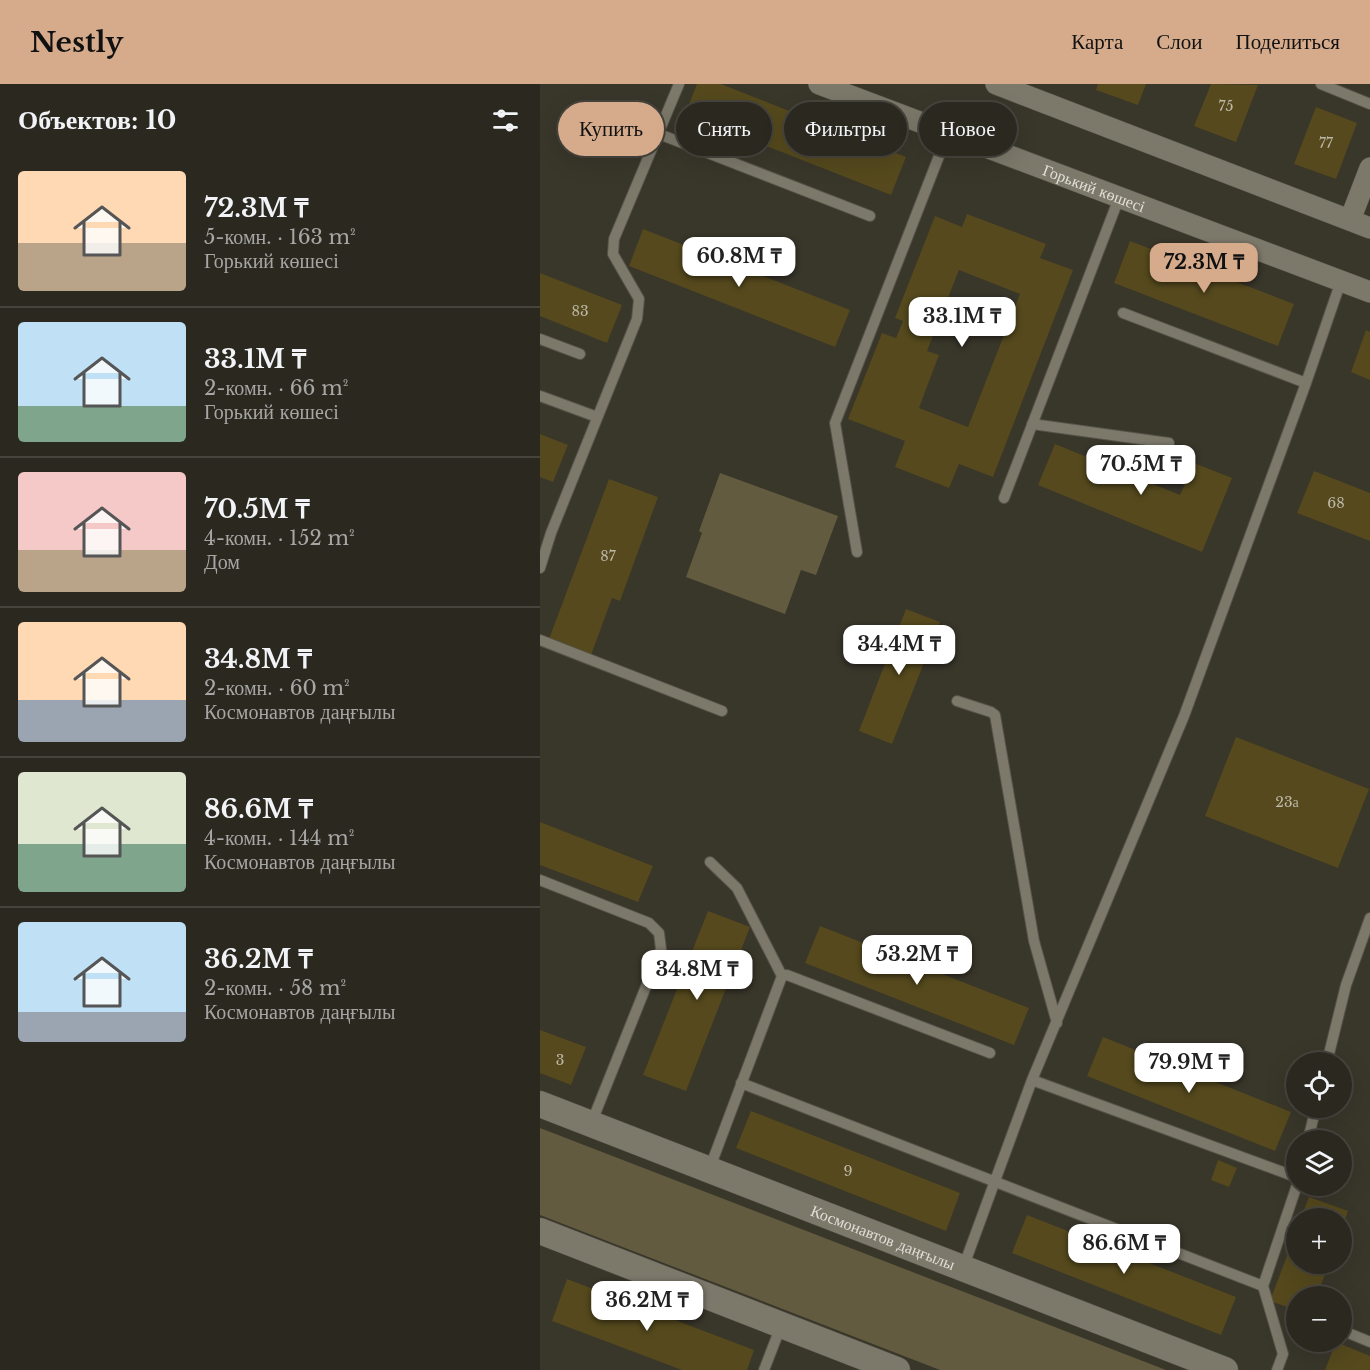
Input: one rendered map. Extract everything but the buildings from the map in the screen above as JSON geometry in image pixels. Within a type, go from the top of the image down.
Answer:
[{"type":"street","name":"Горький көшесі","points":[[819,84],[919,122]]},
{"type":"street","points":[[996,84],[1370,228]]},
{"type":"street","name":"Горький көшесі","points":[[1009,156],[1370,292]]},
{"type":"street","points":[[1350,220],[1370,168]]},
{"type":"street","name":"Космонавтов даңғылы","points":[[540,1104],[1224,1370]]},
{"type":"street","points":[[540,1231],[897,1370]]},
{"type":"lane","points":[[664,122],[679,84]]},
{"type":"lane","points":[[1321,84],[1370,104]]},
{"type":"lane","points":[[664,136],[870,216]]},
{"type":"lane","points":[[540,568],[551,533],[637,319],[639,299],[613,254],[614,239],[650,156]]},
{"type":"lane","points":[[857,552],[835,423],[939,156]]},
{"type":"lane","points":[[1004,498],[1119,198]]},
{"type":"lane","points":[[963,1268],[1032,1080],[1184,716],[1341,281]]},
{"type":"lane","points":[[1123,313],[1306,383]]},
{"type":"lane","points":[[540,339],[580,354]]},
{"type":"lane","points":[[540,396],[597,417]]},
{"type":"lane","points":[[1032,424],[1169,443]]},
{"type":"lane","points":[[540,529],[551,533]]},
{"type":"lane","points":[[540,640],[722,711]]},
{"type":"lane","points":[[957,701],[994,715],[1034,941],[1057,1023]]},
{"type":"lane","points":[[709,1170],[782,976],[737,888],[710,862]]},
{"type":"lane","points":[[540,880],[650,923],[659,933],[661,949],[591,1124]]},
{"type":"lane","points":[[1329,1052],[1346,985],[1370,918]]},
{"type":"lane","points":[[782,976],[787,975],[990,1053]]},
{"type":"lane","points":[[1032,1080],[1286,1173]]},
{"type":"lane","points":[[741,1083],[1263,1286]]},
{"type":"lane","points":[[1277,1370],[1283,1354],[1263,1286],[1293,1196]]},
{"type":"lane","points":[[764,1370],[781,1326]]},
{"type":"lane","points":[[1352,1335],[1370,1342]]},
{"type":"shaded area","points":[[720,473],[838,516],[816,575],[801,570],[785,614],[686,577],[702,533],[699,531]]},
{"type":"shaded area","points":[[540,1128],[1166,1370],[940,1370],[540,1215]]}]
